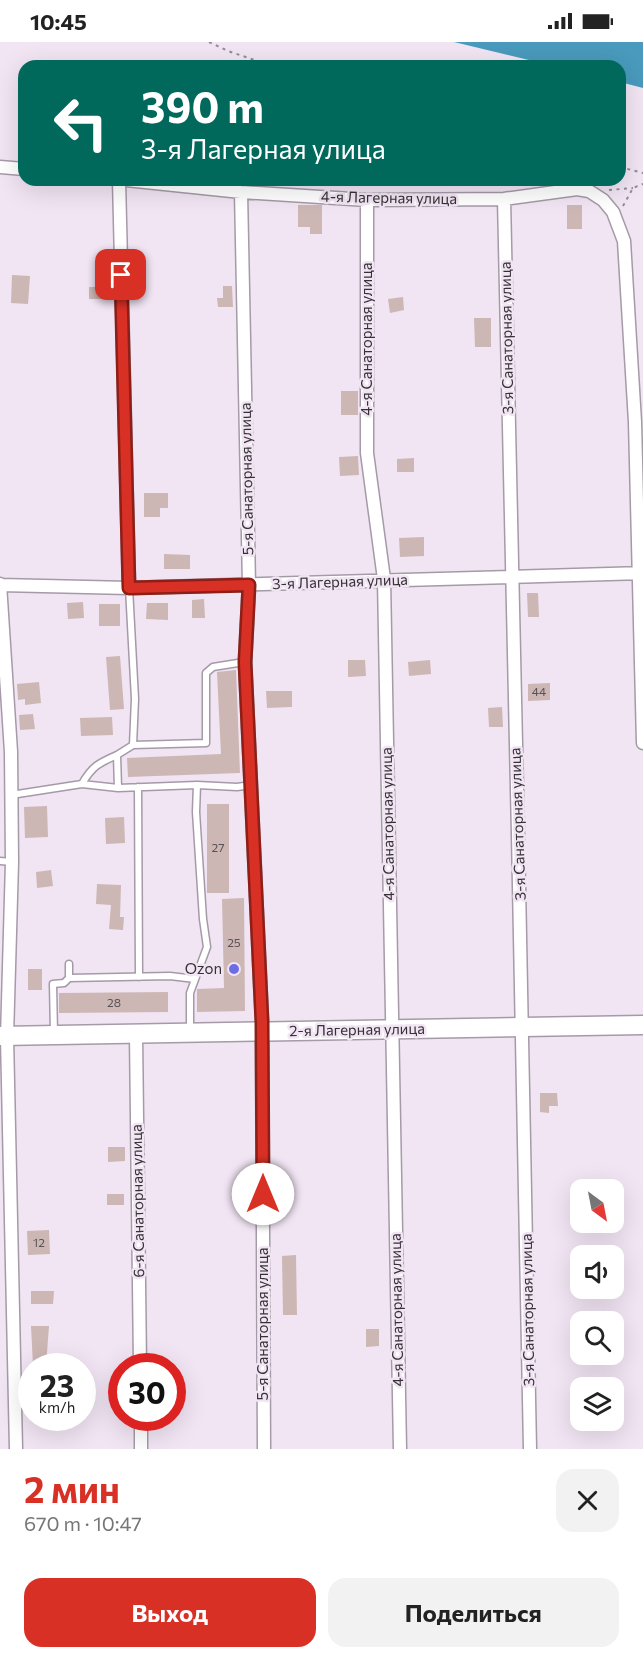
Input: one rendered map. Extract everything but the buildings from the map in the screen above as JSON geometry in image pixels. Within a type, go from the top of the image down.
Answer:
[{"type":"street","points":[[0,167],[18,168]]},
{"type":"street","points":[[119,186],[129,588]]},
{"type":"street","name":"4-я Лагерная улица","points":[[184,186],[367,200],[504,200],[577,189],[589,191]]},
{"type":"street","points":[[589,191],[603,200],[616,219],[624,241],[639,422],[643,743]]},
{"type":"street","name":"5-я Санаторная улица","points":[[241,192],[249,585],[245,662],[262,1032],[264,1449]]},
{"type":"street","name":"4-я Санаторная улица","points":[[367,200],[367,453],[384,579],[400,1449]]},
{"type":"street","name":"3-я Санаторная улица","points":[[504,200],[530,1449]]},
{"type":"street","name":"3-я Лагерная улица","points":[[0,585],[129,588],[640,573]]},
{"type":"street","points":[[0,585],[5,752],[11,795],[6,861],[4,1037],[16,1449]]},
{"type":"street","name":"2-я Лагерная улица","points":[[4,1037],[643,1025]]},
{"type":"street","name":"6-я Санаторная улица","points":[[136,1035],[140,1353]]},
{"type":"street","points":[[141,1431],[141,1449]]},
{"type":"lane","points":[[129,588],[135,699],[133,745]]},
{"type":"lane","points":[[82,784],[89,771],[98,764],[133,745],[206,743],[206,673],[213,667],[245,662]]},
{"type":"lane","points":[[117,755],[118,788]]},
{"type":"lane","points":[[11,795],[82,784],[118,788],[251,785]]},
{"type":"lane","points":[[190,1034],[190,993],[207,947],[196,812],[197,785]]},
{"type":"lane","points":[[138,787],[139,976]]},
{"type":"lane","points":[[69,964],[69,978]]},
{"type":"lane","points":[[54,1036],[53,984],[64,982],[69,978],[170,976],[195,979]]},
{"type":"path","points":[[209,42],[254,60]]},
{"type":"path","points":[[626,169],[643,173]]},
{"type":"path","points":[[589,191],[633,188],[643,184]]},
{"type":"path","points":[[616,219],[633,188]]},
{"type":"water","points":[[454,42],[643,42],[643,88],[626,84],[626,60],[529,60]]},
{"type":"place","name":"Ozon","points":[[234,969]]},
{"type":"route","points":[[121,275],[129,588],[249,585],[245,662],[262,1022],[263,1194]]}]
